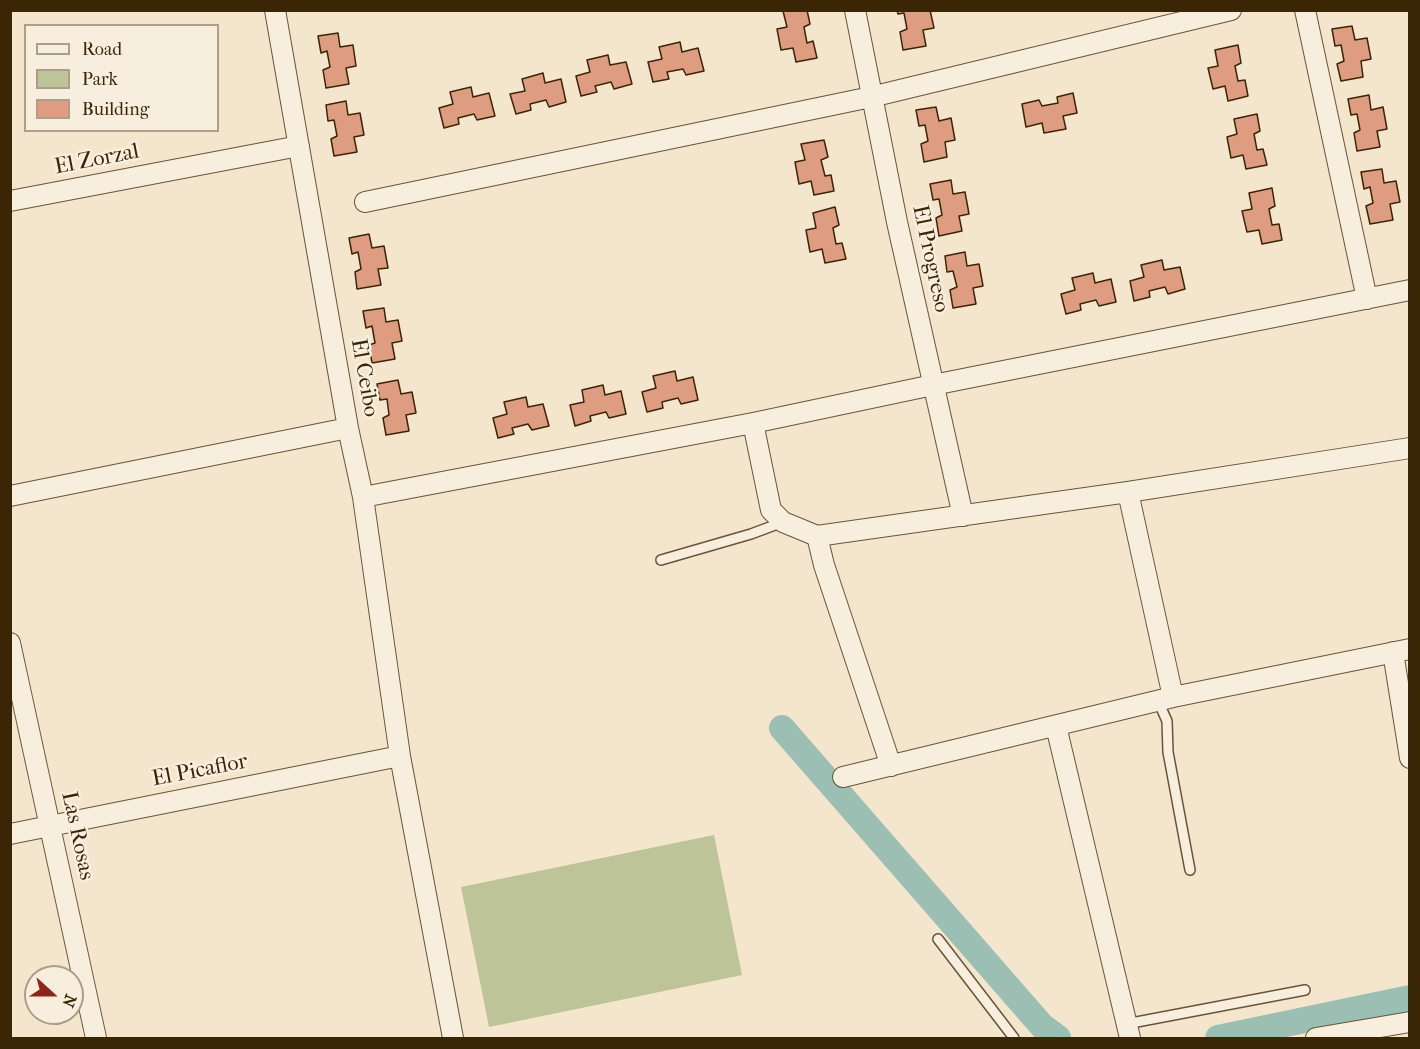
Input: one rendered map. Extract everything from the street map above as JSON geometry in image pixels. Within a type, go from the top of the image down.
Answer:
[{"type":"street","name":"El Ceibo","points":[[275,10],[348,428],[363,497],[399,756],[453,1038]]},
{"type":"street","name":"El Progreso","points":[[855,10],[871,97],[963,516]]},
{"type":"street","points":[[365,202],[871,97],[1231,10]]},
{"type":"street","points":[[1305,10],[1367,299]]},
{"type":"street","name":"El Zorzal","points":[[10,201],[299,146]]},
{"type":"street","points":[[363,497],[753,423],[1410,290]]},
{"type":"street","points":[[753,423],[771,510],[783,522],[817,536],[1128,492],[1410,448]]},
{"type":"street","points":[[10,496],[348,428]]},
{"type":"street","points":[[1128,492],[1166,699]]},
{"type":"street","points":[[817,536],[824,565],[891,766]]},
{"type":"street","name":"Las Rosas","points":[[10,643],[96,1038]]},
{"type":"street","points":[[843,777],[1166,699],[1402,650],[1410,758]]},
{"type":"street","points":[[1056,726],[1128,1031]]},
{"type":"street","name":"El Picaflor","points":[[10,834],[399,756]]},
{"type":"street","points":[[1316,1038],[1410,1022]]},
{"type":"lane","points":[[662,560],[751,534],[783,522]]},
{"type":"lane","points":[[1166,699],[1168,752],[1190,870]]},
{"type":"lane","points":[[938,939],[1014,1038]]},
{"type":"lane","points":[[1128,1031],[1305,990]]},
{"type":"green space","points":[[714,835],[742,975],[489,1027],[461,887]]},
{"type":"building","points":[[807,10],[810,24],[804,27],[807,43],[813,41],[817,58],[796,62],[793,48],[781,50],[777,29],[787,27],[783,11]]},
{"type":"building","points":[[897,10],[930,10],[934,28],[923,30],[926,46],[903,50],[900,32],[907,29],[904,13],[898,14]]},
{"type":"building","points":[[1352,26],[1355,40],[1367,38],[1371,59],[1361,61],[1363,77],[1341,81],[1337,64],[1344,61],[1341,45],[1335,46],[1332,29]]},
{"type":"building","points":[[338,33],[340,47],[353,45],[356,66],[346,68],[349,84],[326,88],[323,70],[330,67],[327,51],[321,53],[318,36]]},
{"type":"building","points":[[680,42],[682,52],[698,48],[704,71],[686,75],[683,69],[667,72],[669,79],[653,82],[648,62],[662,59],[659,47]]},
{"type":"building","points":[[1238,45],[1241,63],[1235,66],[1238,81],[1245,80],[1248,96],[1228,101],[1225,86],[1213,89],[1208,68],[1218,66],[1215,50]]},
{"type":"building","points":[[608,55],[610,65],[626,62],[632,84],[614,89],[611,82],[595,86],[597,92],[581,96],[576,76],[590,72],[587,60]]},
{"type":"building","points":[[543,73],[545,83],[561,79],[566,102],[549,107],[546,100],[530,104],[531,110],[516,114],[510,94],[525,91],[522,79]]},
{"type":"building","points":[[471,87],[473,97],[489,93],[495,116],[477,120],[474,114],[458,118],[459,124],[444,128],[439,108],[453,104],[450,92]]},
{"type":"building","points":[[1073,93],[1077,113],[1063,116],[1066,129],[1044,133],[1042,123],[1026,127],[1022,104],[1039,100],[1042,106],[1058,103],[1057,97]]},
{"type":"building","points":[[1369,95],[1371,110],[1383,107],[1387,129],[1377,131],[1380,147],[1357,151],[1354,133],[1360,130],[1357,114],[1351,115],[1348,99]]},
{"type":"building","points":[[346,101],[348,115],[360,113],[364,135],[354,137],[357,152],[334,156],[331,139],[337,136],[334,120],[328,121],[326,105]]},
{"type":"building","points":[[936,107],[939,121],[951,118],[955,140],[945,142],[947,157],[924,162],[921,144],[928,141],[925,125],[919,126],[916,110]]},
{"type":"building","points":[[1257,114],[1260,131],[1254,134],[1257,150],[1263,149],[1267,165],[1246,169],[1243,155],[1231,158],[1227,137],[1237,134],[1234,119]]},
{"type":"building","points":[[824,140],[828,157],[821,160],[825,176],[831,175],[834,191],[814,195],[811,181],[799,184],[795,162],[805,160],[801,144]]},
{"type":"building","points":[[1382,169],[1384,183],[1396,181],[1400,202],[1390,204],[1393,220],[1370,224],[1366,206],[1373,203],[1370,187],[1364,189],[1361,172]]},
{"type":"building","points":[[951,180],[953,194],[965,192],[969,214],[959,216],[962,231],[939,236],[936,218],[942,215],[939,199],[933,200],[930,184]]},
{"type":"building","points":[[1272,188],[1275,206],[1269,209],[1272,225],[1279,224],[1282,240],[1262,244],[1259,230],[1247,232],[1242,211],[1252,209],[1249,193]]},
{"type":"building","points":[[835,207],[839,225],[833,228],[836,244],[842,243],[846,259],[825,263],[822,249],[810,252],[806,230],[816,228],[813,213]]},
{"type":"building","points":[[369,234],[372,248],[384,246],[388,268],[378,269],[381,285],[357,289],[355,272],[361,269],[358,252],[352,254],[349,238]]},
{"type":"building","points":[[965,252],[967,266],[979,264],[983,286],[973,288],[976,304],[953,308],[950,290],[957,287],[953,271],[947,272],[945,256]]},
{"type":"building","points":[[1162,260],[1164,270],[1180,267],[1185,289],[1168,294],[1165,287],[1149,291],[1150,297],[1134,301],[1130,281],[1144,277],[1141,265]]},
{"type":"building","points":[[1093,273],[1095,283],[1111,279],[1116,302],[1099,306],[1096,300],[1080,304],[1081,310],[1066,314],[1061,294],[1075,290],[1072,278]]},
{"type":"building","points":[[384,308],[386,322],[398,320],[402,341],[392,343],[395,359],[372,363],[369,345],[375,343],[372,326],[366,328],[363,311]]},
{"type":"building","points":[[675,371],[677,381],[693,377],[698,400],[681,404],[678,398],[662,402],[663,408],[647,412],[642,392],[656,388],[653,376]]},
{"type":"building","points":[[398,380],[401,394],[412,392],[416,413],[406,415],[409,431],[386,435],[383,418],[389,415],[387,399],[380,400],[377,384]]},
{"type":"building","points":[[603,385],[605,395],[621,391],[626,414],[609,418],[606,412],[590,416],[591,421],[575,426],[570,405],[584,402],[582,390]]},
{"type":"building","points":[[526,397],[528,407],[543,404],[549,426],[532,430],[528,424],[512,428],[514,434],[498,438],[493,418],[507,414],[504,402]]},
{"type":"waterway","points":[[782,728],[1042,1026],[1058,1038]]},
{"type":"waterway","points":[[1218,1038],[1410,998]]}]
